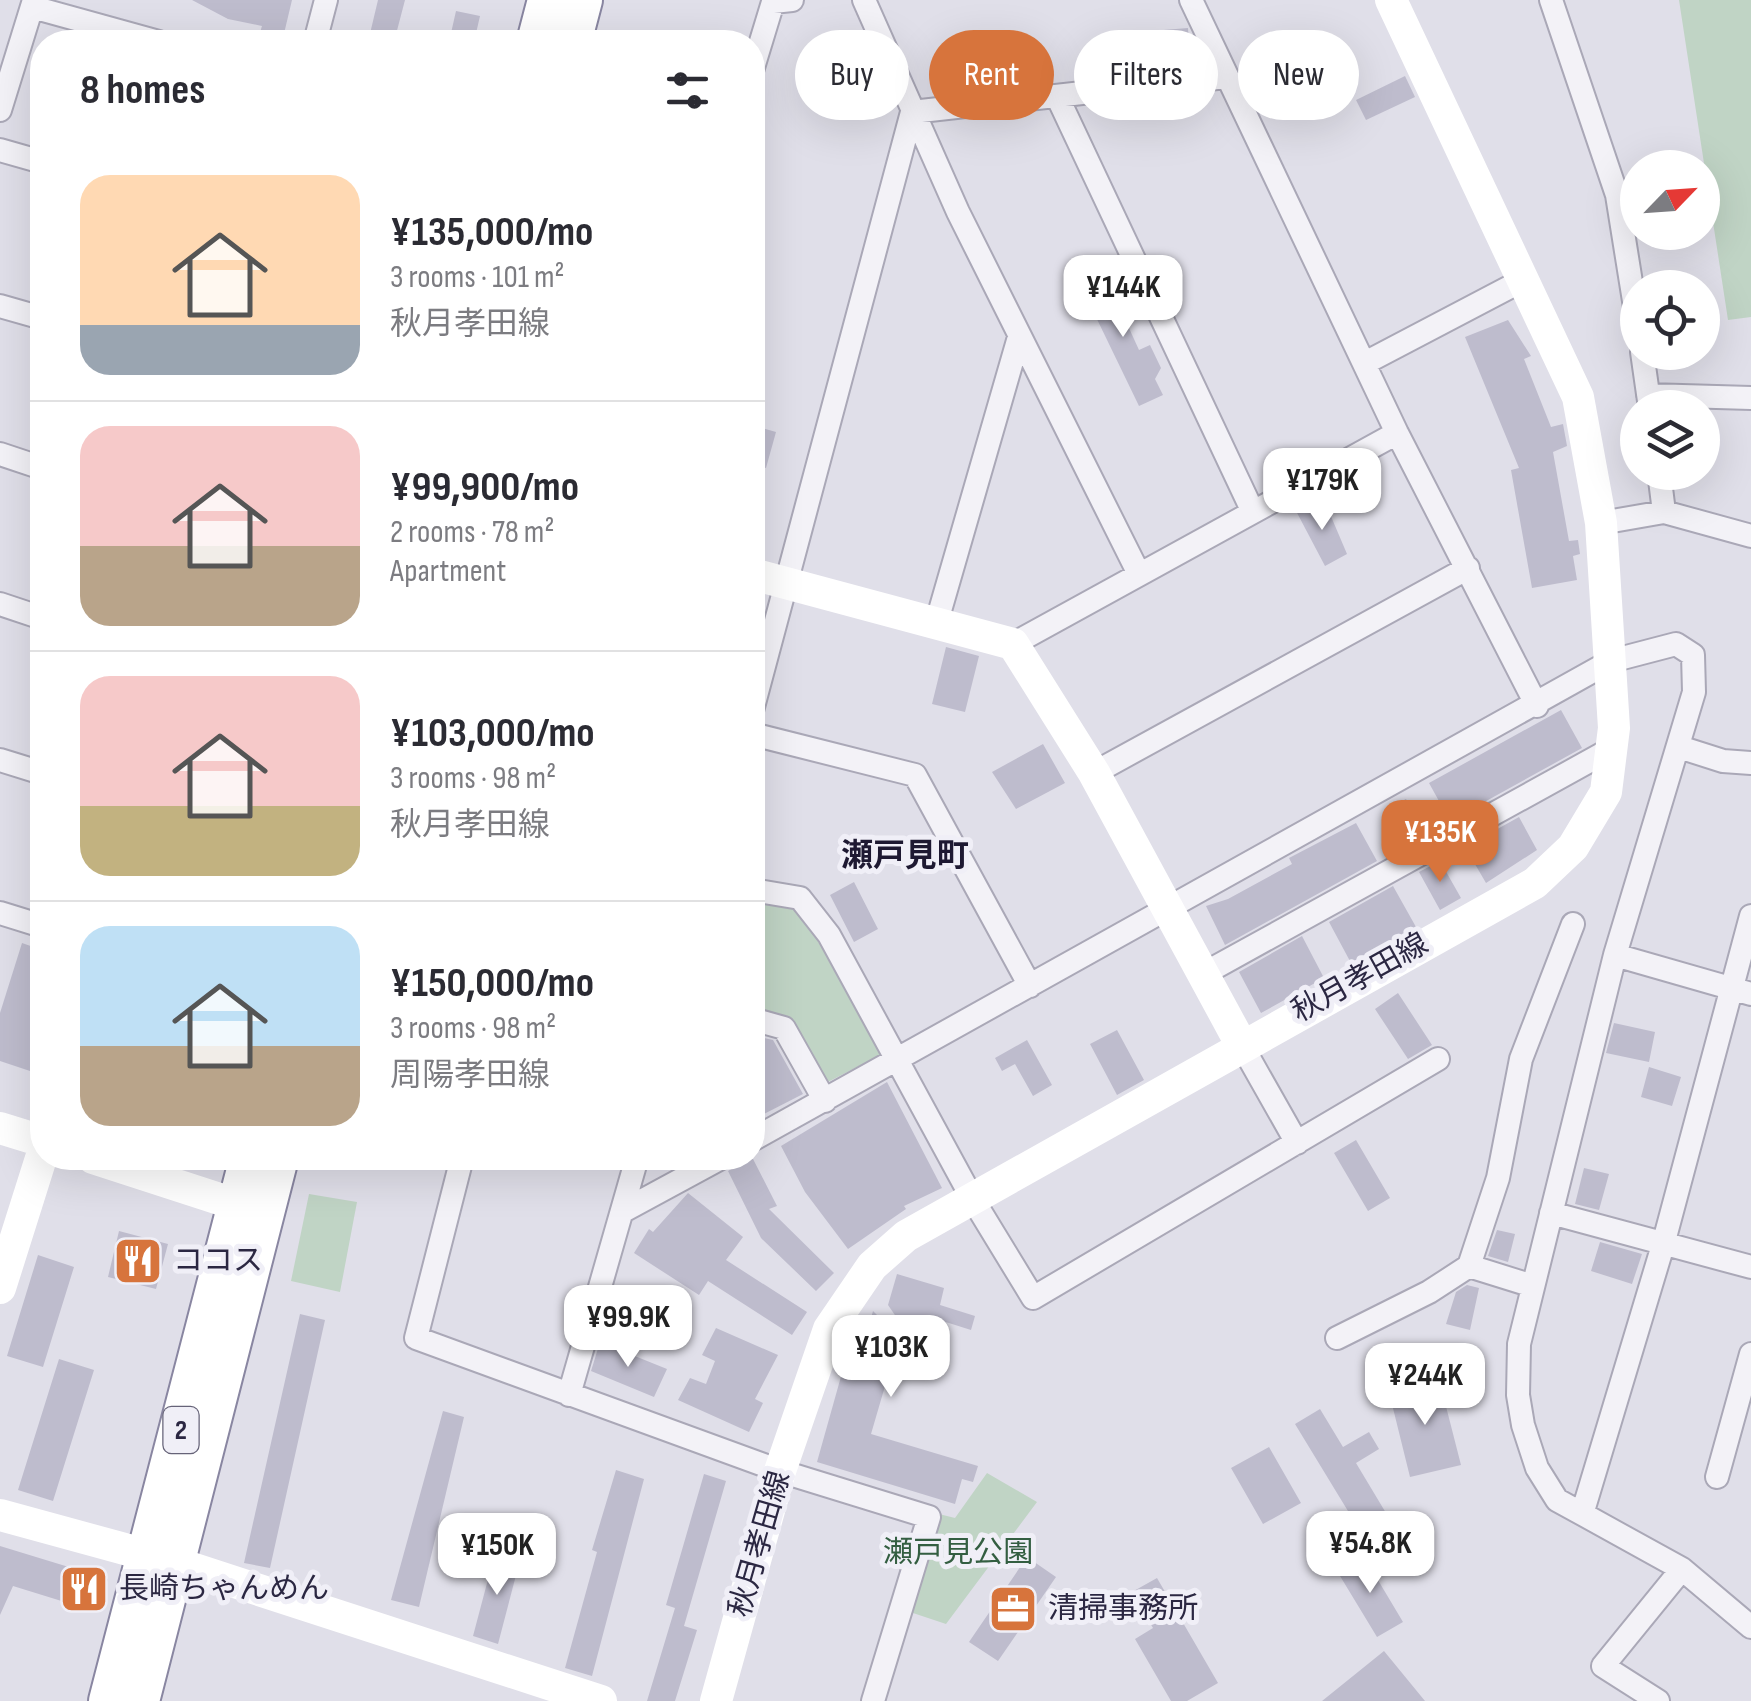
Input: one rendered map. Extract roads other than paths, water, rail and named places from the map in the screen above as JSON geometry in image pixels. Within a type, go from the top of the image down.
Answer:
[{"type":"highway","points":[[540,30],[548,0]]},
{"type":"highway","points":[[574,30],[582,0]]},
{"type":"highway","name":"2","points":[[139,1701],[162,1559],[247,1170]]},
{"type":"highway","name":"2","points":[[108,1701],[162,1559],[275,1170]]},
{"type":"street","points":[[318,30],[326,0]]},
{"type":"street","points":[[764,30],[772,2],[792,0]]},
{"type":"street","points":[[864,0],[912,112],[1019,337],[1138,574]]},
{"type":"street","points":[[1191,0],[1397,433],[1537,706]]},
{"type":"street","name":"秋月孝田線","points":[[716,1701],[780,1471],[830,1330],[848,1296],[872,1266],[906,1236],[1241,1044],[1535,882],[1573,847],[1606,792],[1612,748],[1611,660],[1601,523],[1578,398],[1390,0]]},
{"type":"street","points":[[1551,0],[1617,195],[1629,270]]},
{"type":"street","points":[[0,110],[33,3],[121,30]]},
{"type":"street","points":[[912,112],[1226,77]]},
{"type":"street","points":[[1058,96],[1252,510]]},
{"type":"street","points":[[765,661],[912,112]]},
{"type":"street","points":[[0,150],[30,159]]},
{"type":"street","points":[[1365,363],[1525,279]]},
{"type":"street","points":[[0,306],[30,315]]},
{"type":"street","points":[[937,621],[1019,337]]},
{"type":"street","points":[[1720,399],[1751,398]]},
{"type":"street","points":[[1013,644],[1397,433]]},
{"type":"street","points":[[0,454],[30,464]]},
{"type":"street","points":[[1661,490],[1664,512]]},
{"type":"street","points":[[1601,523],[1664,512],[1751,536]]},
{"type":"street","points":[[1094,774],[1468,568]]},
{"type":"street","points":[[765,577],[1013,644],[1094,774],[1297,1144]]},
{"type":"street","points":[[0,604],[30,614]]},
{"type":"street","points":[[765,1133],[896,1057],[1537,706],[1611,660],[1676,644],[1693,656],[1694,692],[1615,956],[1533,1286],[1517,1368],[1523,1426],[1538,1468],[1557,1500],[1682,1569],[1751,1627]]},
{"type":"street","points":[[765,737],[915,775],[1030,986]]},
{"type":"street","points":[[1678,746],[1723,761],[1751,764]]},
{"type":"street","points":[[1205,974],[1612,748]]},
{"type":"street","points":[[0,760],[30,769]]},
{"type":"street","points":[[765,892],[800,898],[829,935],[972,1198],[1033,1298],[1438,1059]]},
{"type":"street","points":[[0,913],[30,922]]},
{"type":"street","points":[[1583,1512],[1741,991],[1751,916]]},
{"type":"street","points":[[1337,1338],[1429,1292],[1469,1266],[1498,1178],[1521,1059],[1573,924]]},
{"type":"street","points":[[1615,956],[1741,991]]},
{"type":"street","points":[[765,1023],[784,1028],[825,1100]]},
{"type":"street","points":[[0,1128],[30,1138]]},
{"type":"street","points":[[0,1288],[37,1170]]},
{"type":"street","points":[[130,1170],[238,1205]]},
{"type":"street","points":[[459,1170],[416,1338],[780,1471],[929,1517],[873,1701]]},
{"type":"street","points":[[569,1395],[634,1170]]},
{"type":"street","points":[[625,1210],[699,1170]]},
{"type":"street","points":[[1551,1213],[1751,1267]]},
{"type":"street","points":[[1469,1266],[1533,1286]]},
{"type":"street","points":[[1717,1477],[1751,1354]]},
{"type":"street","points":[[0,1515],[162,1559],[601,1701]]},
{"type":"street","points":[[1658,1701],[1603,1666],[1682,1569]]},
{"type":"place","name":"ココス","points":[[138,1261]]},
{"type":"place","name":"長崎ちゃんめん","points":[[84,1589]]},
{"type":"place","name":"清掃事務所","points":[[1013,1609]]},
{"type":"district","name":"瀬戸見町","points":[[905,856]]},
{"type":"park label","name":"瀬戸見公園","points":[[958,1553]]}]
